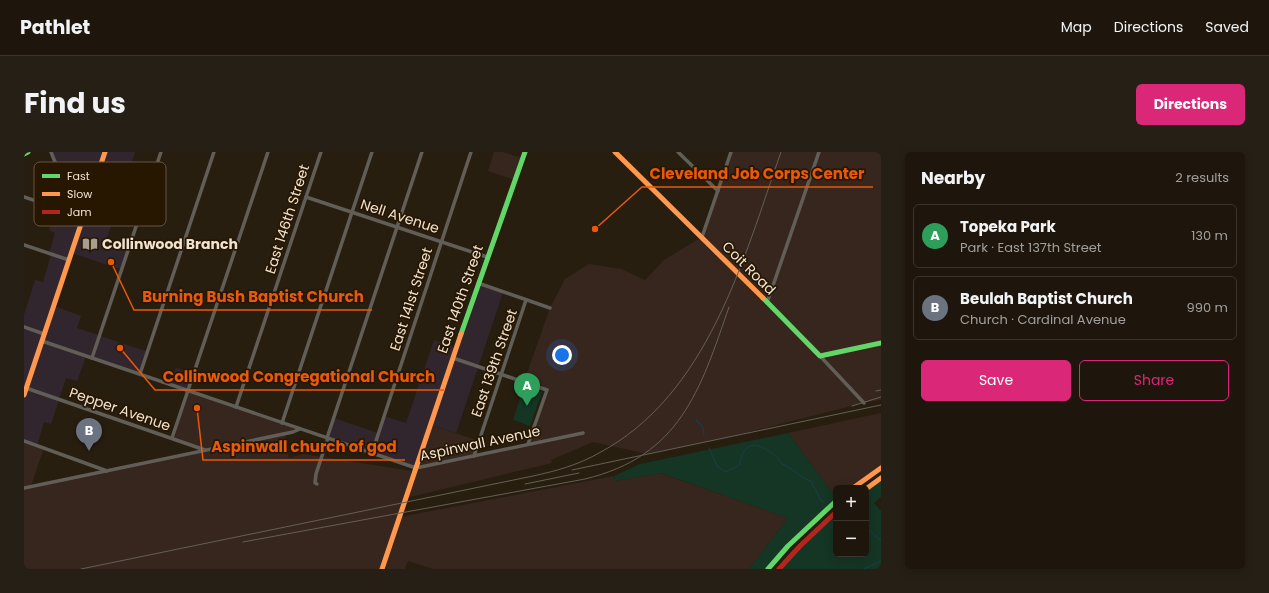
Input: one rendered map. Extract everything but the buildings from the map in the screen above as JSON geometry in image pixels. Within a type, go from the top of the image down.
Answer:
[{"type":"main road","points":[[24,154],[28,152]]},
{"type":"main road","points":[[102,162],[105,152]]},
{"type":"main road","name":"East 140th Street","points":[[382,569],[478,283],[524,152]]},
{"type":"main road","name":"Coit Road","points":[[615,152],[820,356]]},
{"type":"main road","points":[[24,395],[81,226]]},
{"type":"main road","points":[[820,356],[881,343]]},
{"type":"main road","points":[[857,485],[881,468]]},
{"type":"main road","points":[[869,487],[881,478]]},
{"type":"main road","points":[[768,569],[788,546],[833,505]]},
{"type":"main road","points":[[779,569],[800,546],[833,515]]},
{"type":"street","points":[[50,152],[55,162]]},
{"type":"street","points":[[158,162],[161,152]]},
{"type":"street","points":[[140,374],[214,152]]},
{"type":"street","points":[[172,438],[268,152]]},
{"type":"street","name":"East 146th Street","points":[[236,407],[321,152]]},
{"type":"street","points":[[282,423],[372,152]]},
{"type":"street","points":[[317,484],[315,483],[316,474],[422,152]]},
{"type":"street","name":"East 141st Street","points":[[372,453],[471,152]]},
{"type":"street","points":[[678,152],[718,191]]},
{"type":"street","points":[[702,237],[731,152]]},
{"type":"street","points":[[767,303],[819,152]]},
{"type":"street","points":[[24,197],[34,200]]},
{"type":"street","name":"Nell Avenue","points":[[306,197],[487,257]]},
{"type":"street","points":[[92,358],[136,226]]},
{"type":"street","points":[[24,245],[69,260]]},
{"type":"street","points":[[478,283],[550,308]]},
{"type":"street","name":"East 139th Street","points":[[474,456],[526,300]]},
{"type":"street","points":[[24,327],[44,334]]},
{"type":"street","name":"Aspinwall Avenue","points":[[42,341],[416,468],[583,433]]},
{"type":"street","name":"Coit Road","points":[[820,356],[864,403]]},
{"type":"street","points":[[453,358],[547,390],[528,444]]},
{"type":"street","name":"Pepper Avenue","points":[[26,388],[206,450]]},
{"type":"street","points":[[24,488],[292,432],[300,429]]},
{"type":"street","points":[[24,441],[107,471]]},
{"type":"shaded area","points":[[51,152],[135,152],[132,162],[55,162]]},
{"type":"shaded area","points":[[494,152],[503,152],[522,158],[515,180],[488,171]]},
{"type":"shaded area","points":[[731,152],[881,152],[881,400],[863,403],[729,437],[648,454],[593,442],[551,460],[552,463],[406,498],[431,425],[479,441],[474,455],[528,444],[547,390],[524,382],[550,308],[565,279],[589,264],[621,269],[645,280],[664,260],[702,237]]},
{"type":"shaded area","points":[[50,226],[111,226],[106,241],[129,249],[122,270],[72,253],[54,306],[81,316],[77,328],[148,352],[140,374],[86,356],[77,381],[66,378],[51,424],[44,422],[37,446],[24,441],[24,315],[35,280],[43,282],[51,255],[49,254],[55,233],[49,230]]},
{"type":"shaded area","points":[[478,283],[503,292],[456,433],[431,425],[416,468],[327,438],[334,418],[378,433],[384,416],[406,423],[434,340],[456,348]]},
{"type":"shaded area","points":[[176,368],[194,374],[188,390],[171,385]]},
{"type":"shaded area","points":[[188,390],[300,429],[285,434],[289,458],[303,454],[412,471],[380,569],[24,569],[24,441],[44,448],[31,486],[205,450],[172,438]]},
{"type":"shaded area","points":[[881,413],[881,468],[857,485],[833,485],[833,494],[788,433]]},
{"type":"shaded area","points":[[660,473],[788,518],[749,569],[433,569],[408,561],[405,569],[382,569],[400,517],[614,476],[615,481]]},
{"type":"green space","points":[[524,386],[542,392],[530,426],[513,420]]},
{"type":"green space","points":[[788,433],[833,494],[833,504],[768,569],[749,569],[788,518],[661,473],[615,481],[614,476],[640,464]]},
{"type":"green space","points":[[881,478],[881,497],[874,503],[881,511],[881,569],[779,569],[833,515],[833,557],[869,557],[869,487]]},
{"type":"waterway","points":[[696,420],[703,427],[704,435]]},
{"type":"waterway","points":[[709,448],[717,466],[726,472],[739,465],[743,454],[748,447],[754,445],[768,450],[782,464],[803,478],[811,481],[821,501],[824,502]]},
{"type":"waterway","points":[[869,530],[881,541]]},
{"type":"waterway","points":[[864,569],[881,561]]},
{"type":"railway","points":[[81,569],[533,476],[567,467],[599,453],[637,428],[668,397],[694,361],[717,321],[735,279],[752,236],[781,152]]},
{"type":"railway","points":[[243,542],[585,479],[617,468],[644,454],[665,437],[682,416],[696,392],[708,366],[729,307]]},
{"type":"railway","points":[[876,391],[881,390]]},
{"type":"railway","points":[[852,406],[881,397]]},
{"type":"railway","points":[[572,470],[881,405]]},
{"type":"railway","points":[[525,484],[579,473]]},
{"type":"traffic: fast","points":[[24,154],[28,152]]},
{"type":"traffic: fast","points":[[461,334],[525,152]]},
{"type":"traffic: fast","points":[[763,298],[820,356],[881,343]]},
{"type":"traffic: fast","points":[[768,569],[788,546],[833,504]]},
{"type":"traffic: slow","points":[[102,162],[105,152]]},
{"type":"traffic: slow","points":[[615,152],[763,298]]},
{"type":"traffic: slow","points":[[24,395],[80,226]]},
{"type":"traffic: slow","points":[[382,569],[461,334]]},
{"type":"traffic: slow","points":[[857,485],[881,468]]},
{"type":"traffic: slow","points":[[869,487],[881,478]]},
{"type":"traffic: jam","points":[[779,569],[800,546],[833,515]]},
{"type":"place","name":"Cleveland Job Corps Center","points":[[595,229]]},
{"type":"place","name":"Collinwood Branch","points":[[90,244]]},
{"type":"place","name":"Burning Bush Baptist Church","points":[[111,262]]},
{"type":"place","name":"Collinwood Congregational Church","points":[[120,348]]},
{"type":"place","name":"Topeka Park","points":[[527,406]]},
{"type":"place","name":"Aspinwall church of god","points":[[197,408]]},
{"type":"place","name":"Beulah Baptist Church","points":[[89,451]]}]
